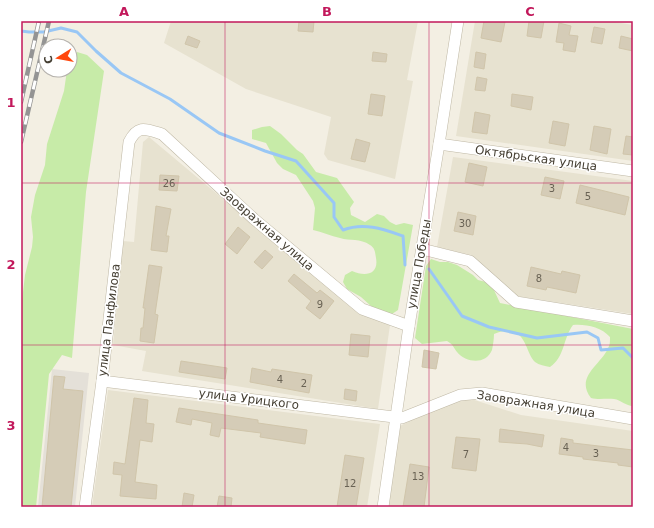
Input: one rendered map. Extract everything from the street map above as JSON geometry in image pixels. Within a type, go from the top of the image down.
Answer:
[{"type":"street","name":"улица Победы","points":[[383,507],[409,326],[458,21]]},
{"type":"street","name":"Заовражная улица","points":[[133,134],[139,129],[148,129],[162,134],[254,219],[362,309],[409,326]]},
{"type":"street","name":"улица Панфилова","points":[[85,507],[102,380],[129,142],[133,134]]},
{"type":"street","name":"Октябрьская улица","points":[[439,144],[633,171]]},
{"type":"street","points":[[422,249],[470,261],[516,302],[633,321]]},
{"type":"street","name":"улица Урицкого","points":[[102,380],[396,416]]},
{"type":"street","name":"Заовражная улица","points":[[396,416],[402,418],[460,394],[482,393],[633,419]]},
{"type":"shaded area","points":[[171,21],[418,21],[407,80],[413,81],[395,179],[328,160],[324,154],[331,117],[246,89],[164,43]]},
{"type":"shaded area","points":[[475,21],[609,21],[633,25],[633,161],[456,136]]},
{"type":"shaded area","points":[[149,137],[358,312],[390,325],[378,409],[142,371],[146,351],[113,345],[123,241],[134,242],[143,142]]},
{"type":"shaded area","points":[[453,157],[633,181],[633,314],[516,296],[471,255],[437,247]]},
{"type":"shaded area","points":[[52,369],[89,373],[75,507],[38,507]]},
{"type":"shaded area","points":[[108,390],[380,424],[367,507],[92,507]]},
{"type":"shaded area","points":[[459,395],[521,415],[633,431],[633,507],[388,507],[400,426]]},
{"type":"green space","points":[[78,52],[87,55],[104,71],[86,192],[72,358],[62,355],[49,374],[36,507],[21,507],[21,309],[25,275],[32,247],[33,237],[31,217],[35,195],[45,165],[47,144],[64,91],[66,78],[78,78]]},
{"type":"green space","points":[[270,126],[303,154],[316,172],[337,178],[354,202],[350,208],[351,215],[365,222],[377,214],[384,216],[396,225],[404,223],[413,225],[398,310],[392,314],[372,307],[361,297],[347,289],[343,282],[345,275],[352,271],[366,274],[373,271],[376,264],[374,249],[372,246],[362,241],[344,239],[313,230],[315,208],[313,201],[296,175],[283,169],[277,163],[266,143],[252,139],[252,130]]},
{"type":"green space","points":[[431,259],[457,265],[478,280],[486,282],[493,288],[500,303],[633,329],[633,406],[614,399],[591,398],[587,390],[586,383],[588,377],[591,370],[606,352],[610,343],[610,337],[593,327],[573,325],[567,336],[559,358],[550,367],[540,365],[535,362],[521,337],[510,331],[494,334],[492,350],[489,355],[476,361],[461,356],[447,341],[422,344],[415,338],[426,266]]},
{"type":"building","points":[[299,21],[314,21],[313,32],[298,31]]},
{"type":"building","points":[[484,21],[505,22],[501,42],[481,38]]},
{"type":"building","points":[[529,21],[544,21],[541,38],[527,36]]},
{"type":"building","points":[[559,23],[571,26],[569,35],[578,36],[575,52],[563,50],[564,43],[556,42]]},
{"type":"building","points":[[594,27],[605,29],[602,44],[591,42]]},
{"type":"building","points":[[188,36],[200,41],[197,48],[185,44]]},
{"type":"building","points":[[621,36],[633,39],[633,51],[619,48]]},
{"type":"building","points":[[373,52],[387,54],[386,62],[372,61]]},
{"type":"building","points":[[476,52],[486,54],[484,69],[474,67]]},
{"type":"building","points":[[477,77],[487,79],[485,91],[475,90]]},
{"type":"building","points":[[371,94],[385,96],[382,116],[368,114]]},
{"type":"building","points":[[512,94],[533,97],[531,110],[511,106]]},
{"type":"building","points":[[475,112],[490,115],[487,134],[472,132]]},
{"type":"building","points":[[553,121],[569,124],[565,146],[549,143]]},
{"type":"building","points":[[594,126],[611,129],[607,154],[590,150]]},
{"type":"building","points":[[626,136],[633,137],[633,155],[623,154]]},
{"type":"building","points":[[356,139],[370,143],[365,162],[351,159]]},
{"type":"building","points":[[469,163],[487,167],[483,186],[465,182]]},
{"type":"building","points":[[160,175],[179,176],[177,191],[159,190]]},
{"type":"building","points":[[545,177],[564,181],[560,199],[541,195]]},
{"type":"building","points":[[580,185],[629,197],[625,215],[576,203]]},
{"type":"building","points":[[156,206],[171,209],[166,236],[169,236],[167,252],[151,250]]},
{"type":"building","points":[[458,212],[476,216],[473,235],[454,231]]},
{"type":"building","points":[[238,227],[250,237],[237,254],[225,244]]},
{"type":"building","points":[[265,250],[273,257],[262,269],[254,262]]},
{"type":"building","points":[[149,265],[162,267],[155,314],[158,315],[154,343],[140,341],[141,328],[143,328],[145,308],[143,308]]},
{"type":"building","points":[[531,267],[561,274],[562,271],[580,275],[576,293],[547,287],[546,290],[527,286]]},
{"type":"building","points":[[294,274],[317,293],[320,290],[334,301],[320,319],[306,308],[311,301],[288,281]]},
{"type":"building","points":[[351,334],[370,336],[368,357],[349,355]]},
{"type":"building","points":[[424,350],[439,353],[436,369],[422,367]]},
{"type":"building","points":[[181,361],[227,368],[225,379],[179,372]]},
{"type":"building","points":[[252,368],[271,372],[272,369],[312,375],[309,393],[250,382]]},
{"type":"building","points":[[54,376],[65,377],[63,389],[83,391],[71,507],[42,507]]},
{"type":"building","points":[[345,389],[357,391],[356,401],[344,399]]},
{"type":"building","points":[[134,398],[148,400],[146,423],[154,424],[152,442],[140,440],[135,482],[157,485],[156,499],[120,496],[122,475],[113,474],[114,462],[125,464]]},
{"type":"building","points":[[179,408],[258,420],[258,423],[307,430],[305,444],[260,437],[261,433],[221,428],[219,437],[210,435],[212,423],[192,419],[191,425],[176,422]]},
{"type":"building","points":[[500,429],[544,435],[542,447],[527,444],[499,442]]},
{"type":"building","points":[[456,437],[480,439],[476,471],[452,468]]},
{"type":"building","points":[[561,438],[573,440],[573,443],[633,450],[633,467],[618,465],[618,463],[583,459],[583,457],[559,454]]},
{"type":"building","points":[[345,455],[364,458],[356,507],[337,507]]},
{"type":"building","points":[[410,464],[429,467],[424,507],[403,507]]},
{"type":"building","points":[[184,493],[194,495],[192,507],[182,507]]},
{"type":"building","points":[[219,496],[232,498],[231,507],[217,507]]},
{"type":"waterway","points":[[21,31],[44,32],[61,28],[77,32],[121,73],[170,99],[219,133],[296,161],[334,203],[334,217],[343,230],[358,227],[373,227],[403,236],[405,265]]},
{"type":"waterway","points":[[429,269],[462,316],[489,327],[537,338],[587,332],[598,338],[601,350],[623,348],[633,358]]},
{"type":"railway","points":[[21,102],[39,21]]},
{"type":"railway","points":[[21,142],[49,21]]}]
